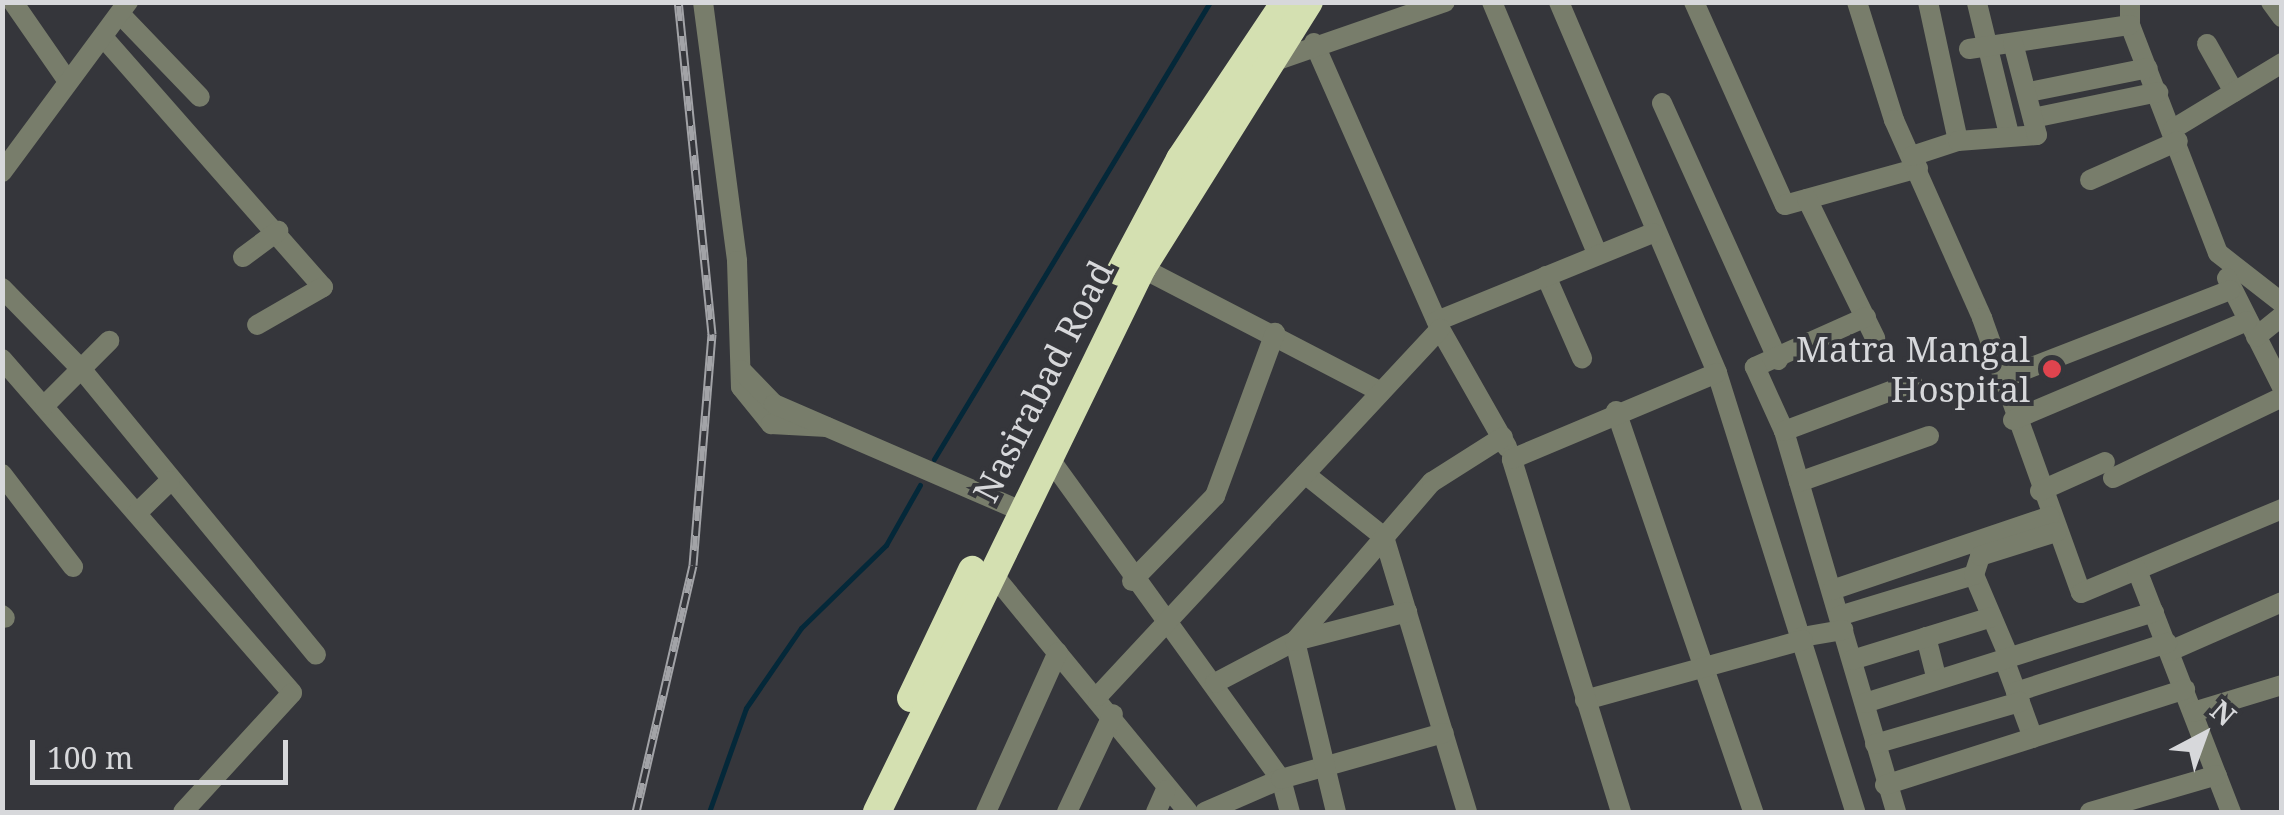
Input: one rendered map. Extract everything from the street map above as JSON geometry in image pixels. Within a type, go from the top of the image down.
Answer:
[{"type":"highway","name":"Nasirabad Road","points":[[877,812],[991,572],[1012,507],[1047,455],[1285,2]]},
{"type":"highway","name":"Nasirabad Road","points":[[857,812],[1012,507],[1142,228],[1255,64],[1309,2]]},
{"type":"street","points":[[703,2],[738,261],[740,368],[758,415],[784,428],[827,427],[1012,507]]},
{"type":"street","points":[[1255,64],[1446,2]]},
{"type":"street","points":[[1492,2],[1598,255]]},
{"type":"street","points":[[1560,2],[1652,232],[1719,383],[1855,812]]},
{"type":"street","points":[[1694,2],[1785,205],[1915,162],[1958,140],[2037,135],[2029,92],[2013,43]]},
{"type":"street","points":[[1857,2],[2081,593],[2282,509]]},
{"type":"street","points":[[1928,2],[1958,140]]},
{"type":"street","points":[[1977,2],[1991,46],[2009,134]]},
{"type":"street","points":[[2130,2],[2130,25],[2176,135],[2230,290],[2282,387]]},
{"type":"street","points":[[2271,2],[2282,16]]},
{"type":"street","points":[[8,4],[67,80]]},
{"type":"street","points":[[2,172],[124,8],[200,97]]},
{"type":"street","points":[[1969,50],[2130,25]]},
{"type":"street","points":[[103,38],[278,231],[323,287],[257,325]]},
{"type":"street","points":[[1314,43],[1439,325],[1504,437],[1622,812]]},
{"type":"street","points":[[2207,44],[2234,92]]},
{"type":"street","points":[[2090,180],[2176,135],[2282,63]]},
{"type":"street","points":[[2029,92],[2148,68]]},
{"type":"street","points":[[2033,118],[2158,92]]},
{"type":"street","points":[[1662,103],[1778,360]]},
{"type":"street","points":[[1806,199],[1875,338]]},
{"type":"street","points":[[243,257],[278,231]]},
{"type":"street","points":[[1098,696],[1439,325],[1652,232]]},
{"type":"street","points":[[2218,252],[2282,303]]},
{"type":"street","points":[[1142,268],[1275,333],[1381,392]]},
{"type":"street","points":[[1546,276],[1582,358]]},
{"type":"street","points":[[2,288],[82,371],[316,655]]},
{"type":"street","points":[[2001,379],[2230,290]]},
{"type":"street","points":[[2013,420],[2282,316]]},
{"type":"street","points":[[1512,458],[1616,411],[1719,383],[1778,360],[1866,318]]},
{"type":"street","points":[[1132,581],[1215,496],[1275,333]]},
{"type":"street","points":[[45,406],[109,341]]},
{"type":"street","points":[[2,358],[292,693],[183,812]]},
{"type":"street","points":[[1755,368],[1784,431],[1896,812]]},
{"type":"street","points":[[1784,431],[1912,383]]},
{"type":"street","points":[[2040,491],[2109,470],[2282,397]]},
{"type":"street","points":[[1616,411],[1708,670],[1753,812]]},
{"type":"street","points":[[1799,482],[1929,436]]},
{"type":"street","points":[[1295,640],[1452,464],[1504,437]]},
{"type":"street","points":[[1047,455],[1132,581],[1215,684],[1281,779],[1290,812]]},
{"type":"street","points":[[2,474],[74,567]]},
{"type":"street","points":[[1304,474],[1384,537],[1467,812]]},
{"type":"street","points":[[137,513],[170,481]]},
{"type":"street","points":[[1832,590],[2053,524]]},
{"type":"street","points":[[2033,738],[1974,575],[1980,556],[2053,524]]},
{"type":"street","points":[[2137,570],[2231,812]]},
{"type":"street","points":[[991,572],[1113,714],[1166,790],[1188,812]]},
{"type":"street","points":[[1585,700],[1708,670],[1974,575]]},
{"type":"street","points":[[1875,744],[2169,647],[2282,602]]},
{"type":"street","points":[[1215,684],[1295,640],[1407,612]]},
{"type":"street","points":[[1865,703],[2154,612]]},
{"type":"street","points":[[1852,660],[1992,617]]},
{"type":"street","points":[[1926,637],[1937,680]]},
{"type":"street","points":[[1295,640],[1336,812]]},
{"type":"street","points":[[986,812],[1058,652]]},
{"type":"street","points":[[2193,712],[2282,685]]},
{"type":"street","points":[[1885,785],[2184,689]]},
{"type":"street","points":[[1067,812],[1113,714]]},
{"type":"street","points":[[1205,812],[1281,779],[1444,733]]},
{"type":"street","points":[[2092,812],[2217,774]]},
{"type":"street","points":[[1156,812],[1166,790]]},
{"type":"waterway","points":[[934,459],[1210,2]]},
{"type":"waterway","points":[[709,812],[746,708],[801,628],[886,545],[920,485]]},
{"type":"railway","points":[[636,812],[693,565],[712,334],[678,2]]},
{"type":"place","name":"Matra Mangal Hospital","points":[[2052,369]]}]
